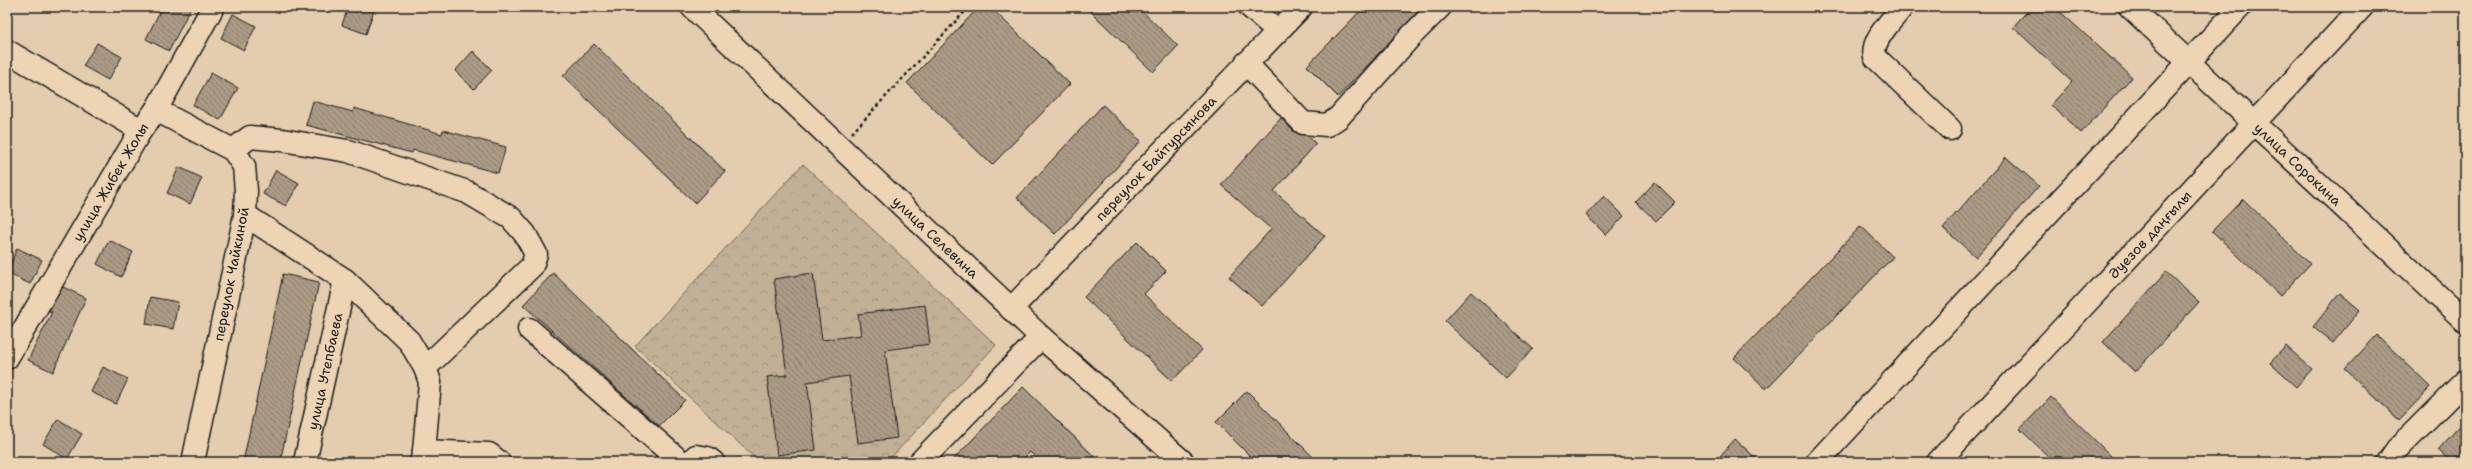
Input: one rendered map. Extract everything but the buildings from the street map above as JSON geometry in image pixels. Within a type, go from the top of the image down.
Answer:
[{"type":"street","name":"улица Жибек Жолы","points":[[7,358],[141,130],[156,110],[213,7]]},
{"type":"street","name":"улица Селевина","points":[[692,7],[1041,337],[1183,462]]},
{"type":"street","points":[[1250,7],[1278,31]]},
{"type":"street","name":"переулок Байтурсынова","points":[[1011,309],[1300,7]]},
{"type":"street","points":[[1246,63],[1303,123],[1327,125],[1338,118],[1412,35],[1440,7]]},
{"type":"street","points":[[1902,7],[1878,38],[1874,52],[1875,57],[1950,129]]},
{"type":"street","name":"улица Сорокина","points":[[2130,7],[2465,321]]},
{"type":"street","points":[[1817,462],[2240,7]]},
{"type":"street","name":"Әуезов даңғылы","points":[[1938,462],[2253,122],[2362,7]]},
{"type":"street","points":[[7,52],[141,130]]},
{"type":"street","name":"переулок Чайкиной","points":[[156,110],[233,150],[244,166],[246,191],[245,215],[193,462]]},
{"type":"street","points":[[233,150],[250,137],[282,140],[348,151],[467,192],[511,218],[525,234],[536,254],[532,266],[426,368]]},
{"type":"street","points":[[245,215],[345,280],[408,341],[426,368],[430,382],[423,457],[490,454],[499,462]]},
{"type":"street","name":"улица Утепбаева","points":[[305,462],[345,280]]},
{"type":"street","points":[[530,329],[681,462]]},
{"type":"street","points":[[920,462],[1041,337]]},
{"type":"street","points":[[2399,458],[2465,381]]},
{"type":"street","points":[[690,462],[696,456],[708,458],[713,462]]},
{"type":"path","points":[[839,146],[969,7]]},
{"type":"green space","points":[[803,164],[996,345],[887,462],[759,462],[635,346]]}]
